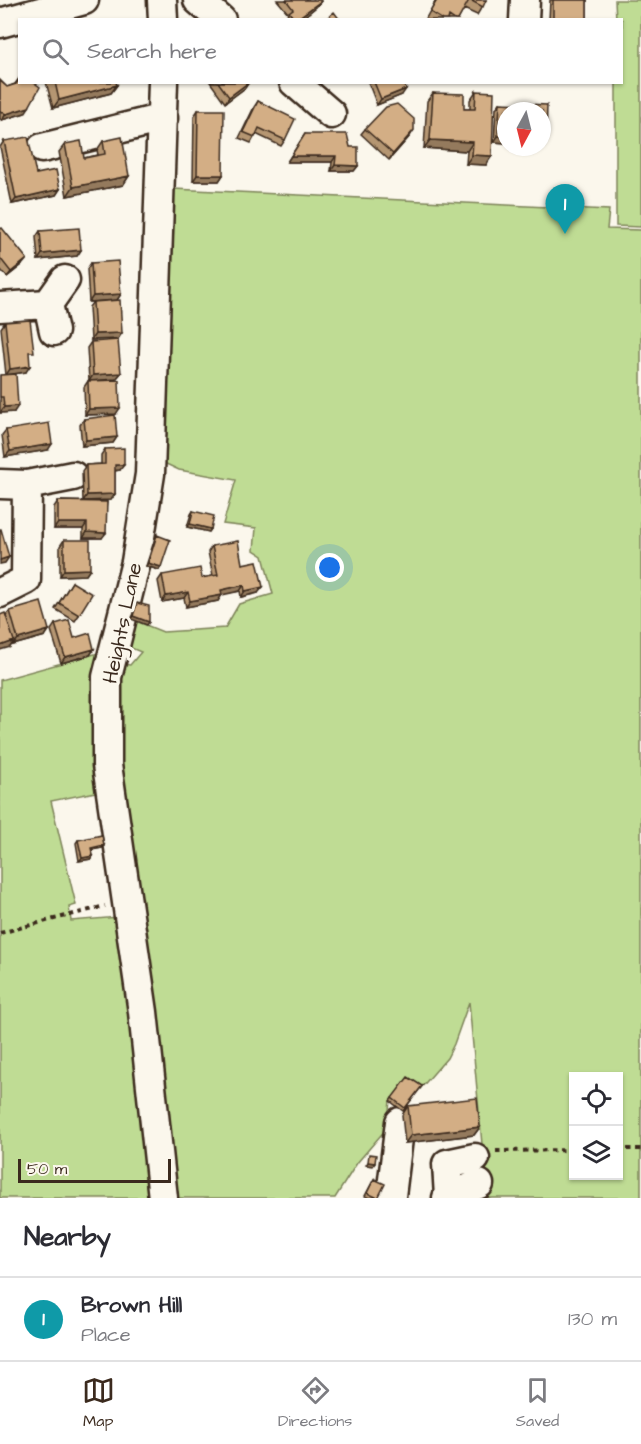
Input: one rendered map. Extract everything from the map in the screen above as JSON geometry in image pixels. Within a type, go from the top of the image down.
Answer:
[{"type":"street","points":[[18,18],[84,0]]},
{"type":"street","points":[[162,0],[163,18]]},
{"type":"street","points":[[198,0],[219,18]]},
{"type":"street","points":[[524,18],[525,0]]},
{"type":"street","points":[[0,23],[18,18]]},
{"type":"street","name":"Heights Lane","points":[[163,84],[150,474],[136,562],[106,676],[107,765],[143,1012],[163,1198]]},
{"type":"street","points":[[296,84],[331,114]]},
{"type":"street","points":[[42,148],[163,118]]},
{"type":"street","points":[[54,331],[48,303],[65,280]]},
{"type":"street","points":[[0,307],[48,303]]},
{"type":"street","points":[[0,593],[37,585],[14,485],[73,476]]},
{"type":"street","points":[[392,1197],[400,1122]]},
{"type":"street","points":[[448,1198],[483,1164]]},
{"type":"path","points":[[0,933],[126,900]]},
{"type":"path","points":[[623,1149],[641,1149]]},
{"type":"path","points":[[483,1164],[569,1151]]},
{"type":"green space","points":[[615,0],[641,0],[641,227],[616,226],[616,84],[623,84],[623,18],[616,18]]},
{"type":"green space","points":[[173,189],[609,210],[607,229],[641,230],[641,1198],[469,1198],[486,1188],[469,1002],[447,1058],[420,1089],[406,1080],[390,1101],[387,1128],[357,1163],[335,1198],[176,1198],[153,978],[114,733],[121,664],[130,665],[141,652],[124,645],[131,619],[163,632],[225,628],[239,604],[273,594],[263,556],[254,550],[256,528],[223,524],[236,480],[179,470],[164,463]]},
{"type":"green space","points":[[102,652],[101,791],[51,801],[76,905],[69,907],[71,921],[119,917],[153,1198],[0,1198],[0,680]]},
{"type":"building","points":[[286,0],[321,1],[298,18],[294,18],[289,12],[293,9]]},
{"type":"building","points":[[437,0],[469,0],[459,18],[449,16],[448,18],[440,18],[430,12]]},
{"type":"building","points":[[470,0],[486,0],[483,7]]},
{"type":"building","points":[[553,0],[587,0],[587,18],[553,18]]},
{"type":"building","points":[[334,12],[338,18],[327,18]]},
{"type":"building","points":[[0,81],[7,87],[18,81],[18,84],[36,84],[40,87],[29,107],[6,114],[0,111]]},
{"type":"building","points":[[55,84],[117,85],[59,100]]},
{"type":"building","points":[[219,84],[246,84],[229,97]]},
{"type":"building","points":[[375,84],[404,84],[406,89],[381,99]]},
{"type":"building","points":[[476,91],[494,92],[492,156],[472,155],[473,142],[430,140],[433,93],[464,94],[464,109],[475,109]]},
{"type":"building","points":[[258,101],[295,119],[285,140],[259,128],[255,137],[243,132]]},
{"type":"building","points":[[397,104],[414,119],[414,130],[393,154],[365,129],[386,107]]},
{"type":"building","points":[[198,110],[224,110],[223,175],[197,175]]},
{"type":"building","points":[[305,134],[347,134],[350,147],[358,147],[358,166],[335,165],[336,156],[291,156]]},
{"type":"building","points":[[28,137],[36,174],[56,170],[60,189],[16,199],[4,141]]},
{"type":"building","points":[[122,137],[129,176],[73,187],[65,144],[81,141],[84,158],[105,154],[103,141]]},
{"type":"building","points":[[2,228],[27,259],[11,272],[0,258],[0,229]]},
{"type":"building","points":[[79,228],[81,250],[42,254],[40,231]]},
{"type":"building","points":[[118,261],[121,294],[93,296],[91,263]]},
{"type":"building","points":[[120,300],[122,333],[95,334],[93,302]]},
{"type":"building","points":[[30,320],[34,352],[29,352],[30,366],[10,369],[5,322]]},
{"type":"building","points":[[118,340],[121,373],[93,375],[91,342]]},
{"type":"building","points":[[16,374],[18,406],[4,407],[3,397],[0,397],[0,375]]},
{"type":"building","points":[[119,380],[120,408],[89,409],[88,381]]},
{"type":"building","points":[[115,415],[117,437],[86,440],[84,419]]},
{"type":"building","points":[[49,423],[52,444],[10,451],[6,430]]},
{"type":"building","points":[[124,448],[124,465],[115,465],[115,494],[87,495],[86,465],[105,464],[105,449]]},
{"type":"building","points":[[58,501],[107,502],[106,533],[87,532],[87,523],[58,523]]},
{"type":"building","points":[[193,511],[214,516],[211,529],[190,524]]},
{"type":"building","points":[[0,529],[9,557],[0,560]]},
{"type":"building","points":[[157,535],[170,540],[161,567],[148,563]]},
{"type":"building","points":[[64,540],[90,540],[90,569],[64,570]]},
{"type":"building","points":[[238,541],[242,564],[257,561],[263,587],[245,591],[244,585],[221,590],[222,595],[190,601],[188,592],[166,596],[162,575],[200,568],[202,578],[218,575],[212,546]]},
{"type":"building","points":[[72,582],[92,594],[79,615],[59,603]]},
{"type":"building","points":[[41,602],[49,630],[18,639],[10,611]]},
{"type":"building","points":[[137,603],[149,606],[149,622],[133,616]]},
{"type":"building","points":[[5,613],[14,641],[0,646],[0,615]]},
{"type":"building","points":[[69,620],[74,638],[90,633],[94,649],[65,657],[55,624]]},
{"type":"building","points":[[102,835],[104,845],[91,848],[93,856],[82,858],[78,840]]},
{"type":"building","points":[[408,1077],[422,1086],[405,1108],[392,1098]]},
{"type":"building","points":[[477,1098],[480,1127],[411,1135],[408,1106]]},
{"type":"building","points":[[369,1154],[376,1155],[375,1163],[368,1162]]},
{"type":"building","points":[[374,1179],[385,1184],[378,1198],[367,1193]]},
{"type":"place","name":"Brown Hill","points":[[565,234]]}]
